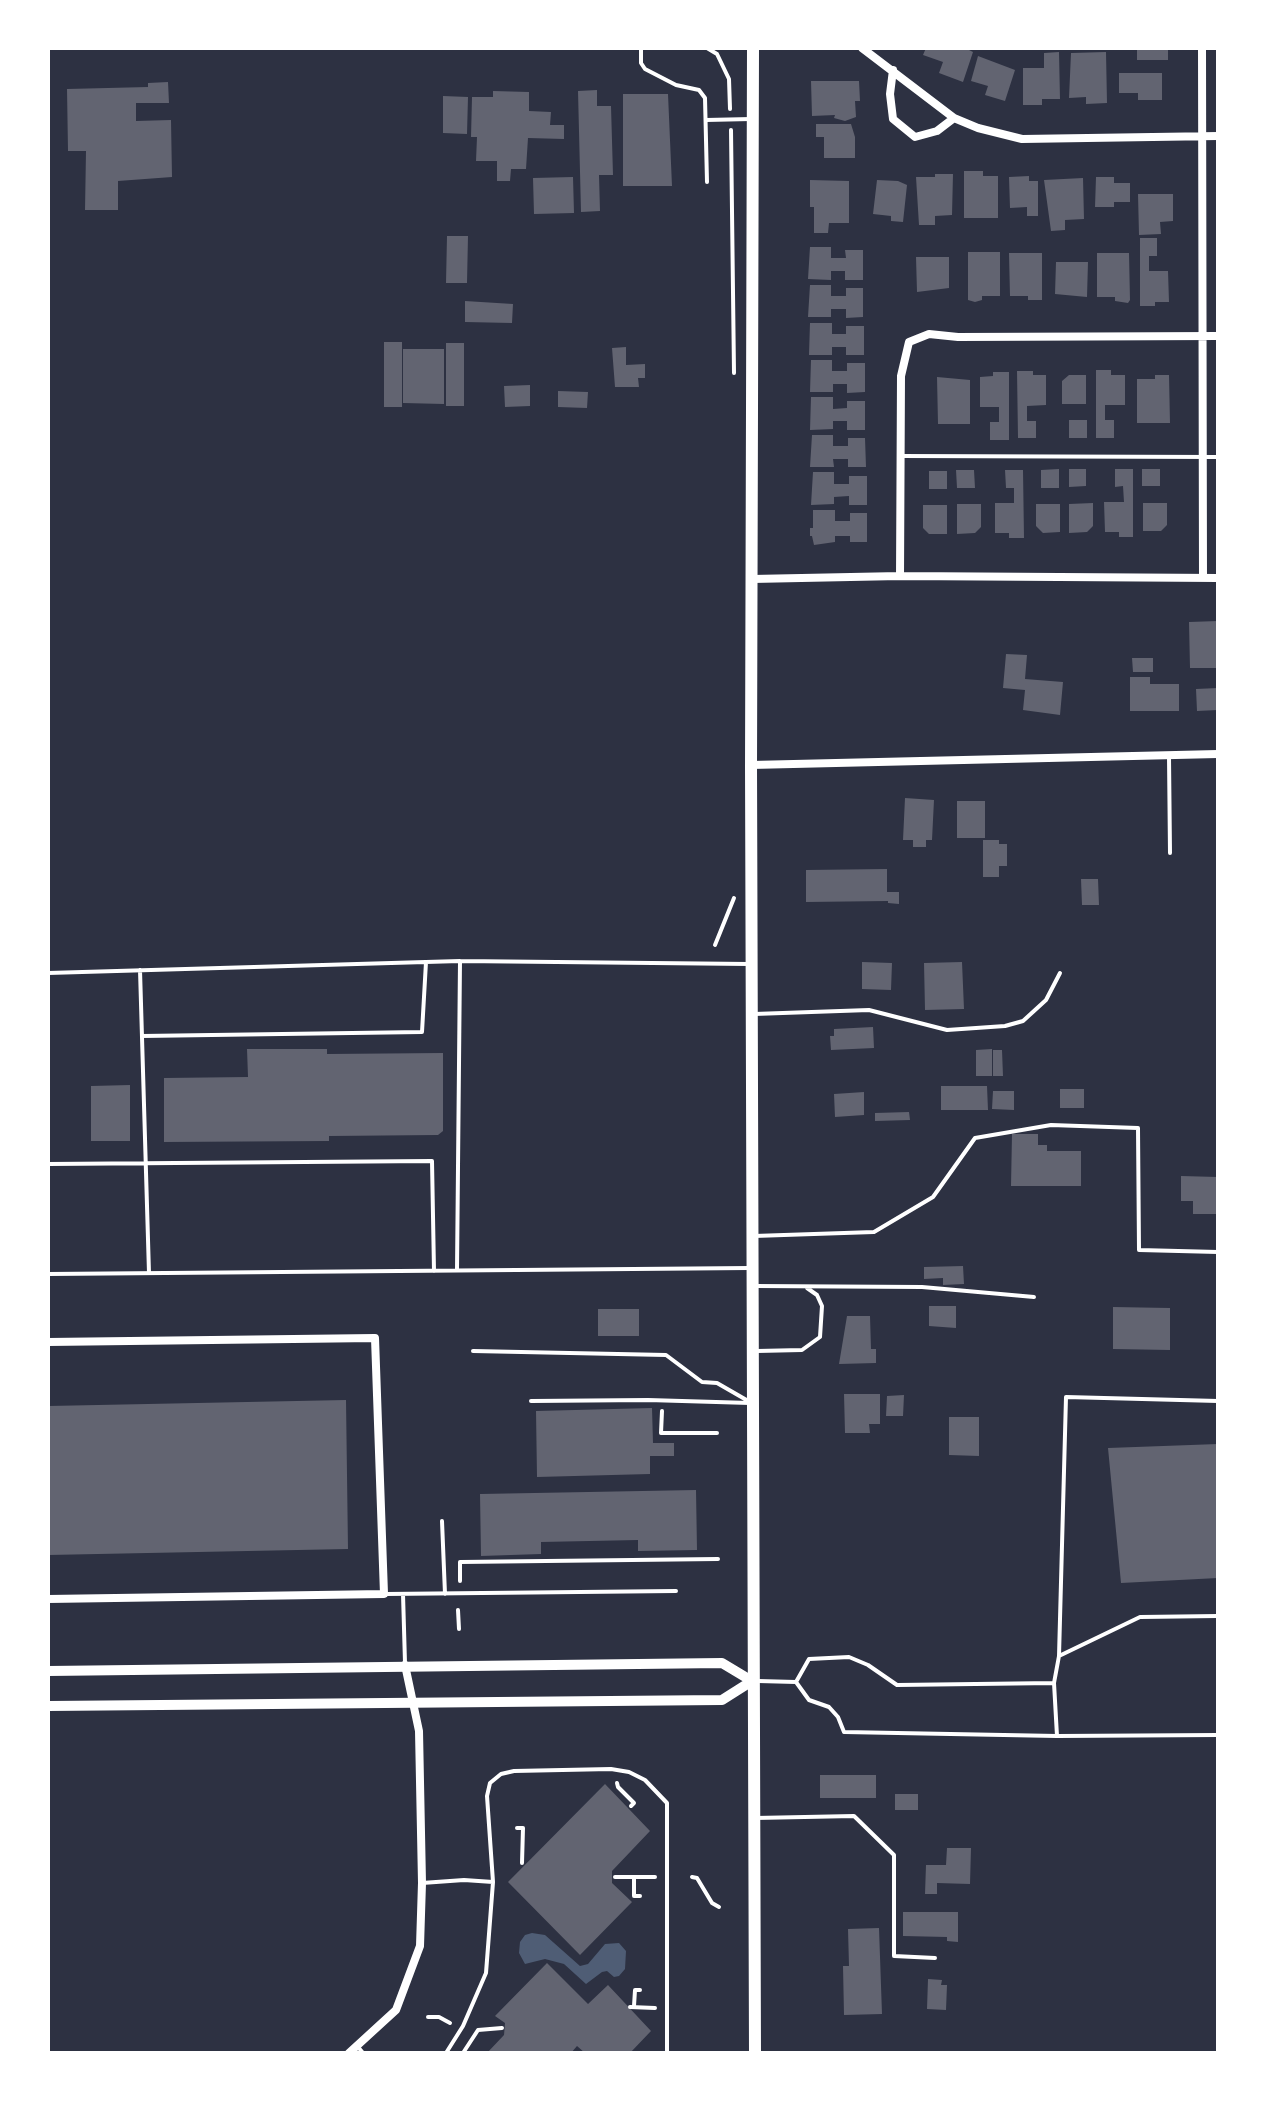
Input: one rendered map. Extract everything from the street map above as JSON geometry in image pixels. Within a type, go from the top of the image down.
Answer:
[{"type":"main road","points":[[753,48],[751,1014],[755,2053]]},
{"type":"street","points":[[862,48],[954,118],[978,128],[1022,139],[1218,136]]},
{"type":"street","points":[[1202,48],[1203,578]]},
{"type":"street","points":[[893,70],[890,94],[893,119],[915,137],[937,131],[954,118]]},
{"type":"street","points":[[900,576],[901,376],[909,342],[929,334],[958,337],[1218,336]]},
{"type":"street","points":[[752,579],[900,576],[1218,578]]},
{"type":"street","points":[[751,765],[1218,754]]},
{"type":"street","points":[[48,1342],[375,1338],[384,1594],[48,1599]]},
{"type":"street","points":[[48,1671],[722,1663],[752,1681],[722,1700],[48,1706]]},
{"type":"street","points":[[349,2053],[360,2050],[396,2010],[420,1946],[419,1731],[405,1665]]},
{"type":"lane","points":[[641,48],[641,63],[645,69],[676,85],[699,90],[705,98],[707,182]]},
{"type":"lane","points":[[706,120],[754,119]]},
{"type":"lane","points":[[900,456],[1218,457]]},
{"type":"lane","points":[[1169,755],[1170,853]]},
{"type":"lane","points":[[457,1270],[460,961]]},
{"type":"lane","points":[[48,973],[460,961],[752,965]]},
{"type":"lane","points":[[142,1036],[422,1032],[426,962]]},
{"type":"lane","points":[[140,970],[149,1273]]},
{"type":"lane","points":[[751,1014],[869,1010],[947,1030],[1005,1026],[1023,1021],[1046,1000],[1060,973]]},
{"type":"lane","points":[[752,1237],[874,1232],[933,1197],[975,1138],[1051,1125],[1138,1128],[1139,1250],[1218,1252]]},
{"type":"lane","points":[[48,1164],[432,1161],[434,1271]]},
{"type":"lane","points":[[48,1274],[752,1268]]},
{"type":"lane","points":[[752,1286],[922,1287],[1034,1297]]},
{"type":"lane","points":[[752,1351],[802,1350],[820,1337],[822,1306],[817,1295],[805,1287]]},
{"type":"lane","points":[[473,1351],[666,1355],[702,1382],[717,1383],[752,1404]]},
{"type":"lane","points":[[1057,1736],[1054,1683],[1059,1656],[1066,1397],[1218,1401]]},
{"type":"lane","points":[[531,1401],[662,1400],[752,1404]]},
{"type":"lane","points":[[442,1521],[445,1594]]},
{"type":"lane","points":[[384,1594],[676,1591]]},
{"type":"lane","points":[[403,1594],[405,1665]]},
{"type":"lane","points":[[1059,1656],[1140,1617],[1218,1616]]},
{"type":"lane","points":[[796,1682],[809,1659],[849,1657],[868,1665],[897,1685],[1054,1683]]},
{"type":"lane","points":[[752,1681],[796,1682]]},
{"type":"lane","points":[[796,1682],[809,1700],[829,1707],[838,1717],[844,1732],[1218,1735]]},
{"type":"lane","points":[[446,2053],[463,2026],[486,1973],[493,1882],[487,1796],[490,1783],[501,1774],[514,1771],[611,1769],[629,1772],[645,1780],[667,1803],[667,2053]]},
{"type":"lane","points":[[753,1818],[854,1816],[894,1855],[894,1956],[935,1958]]},
{"type":"lane","points":[[422,1883],[464,1880],[493,1882]]},
{"type":"path","points":[[707,48],[717,54],[729,79],[734,376]]},
{"type":"path","points":[[715,945],[733,906],[736,891]]},
{"type":"path","points":[[662,1400],[661,1433],[717,1433]]},
{"type":"path","points":[[460,1581],[460,1562],[718,1559]]},
{"type":"path","points":[[458,1610],[459,1629]]},
{"type":"path","points":[[617,1780],[618,1787],[634,1803],[631,1806]]},
{"type":"path","points":[[517,1828],[523,1828],[522,1863]]},
{"type":"path","points":[[615,1877],[655,1877]]},
{"type":"path","points":[[634,1877],[634,1896],[640,1896]]},
{"type":"path","points":[[692,1877],[697,1878],[712,1903],[719,1907]]},
{"type":"path","points":[[640,1990],[635,1990],[632,2007],[655,2008]]},
{"type":"path","points":[[428,2017],[439,2017],[450,2023]]},
{"type":"path","points":[[463,2053],[477,2030],[502,2028]]},
{"type":"water","points":[[525,1935],[545,1935],[580,1966],[588,1964],[605,1944],[619,1943],[626,1951],[625,1969],[614,1977],[607,1971],[602,1972],[586,1984],[564,1964],[545,1959],[525,1964],[519,1953],[520,1942]]},
{"type":"building","points":[[926,48],[965,48],[973,52],[963,82],[939,73],[943,62],[923,55]]},
{"type":"building","points":[[1137,48],[1168,48],[1168,60],[1137,60]]},
{"type":"building","points":[[1059,52],[1060,99],[1042,99],[1042,105],[1023,105],[1023,68],[1044,68],[1044,53]]},
{"type":"building","points":[[1106,52],[1107,103],[1086,104],[1086,97],[1069,98],[1071,53]]},
{"type":"building","points":[[978,56],[1015,70],[1005,101],[985,95],[988,86],[971,81]]},
{"type":"building","points":[[1119,73],[1162,73],[1162,100],[1138,100],[1138,93],[1119,93]]},
{"type":"building","points":[[811,81],[859,81],[860,101],[855,101],[856,117],[845,121],[834,118],[835,115],[812,116]]},
{"type":"building","points":[[168,82],[169,103],[136,103],[136,121],[171,120],[172,177],[118,181],[118,210],[85,210],[86,151],[68,151],[67,89],[148,87],[148,83]]},
{"type":"building","points":[[597,90],[597,106],[611,106],[613,175],[599,175],[600,211],[581,212],[578,91]]},
{"type":"building","points":[[493,91],[529,92],[529,111],[551,112],[550,125],[564,125],[564,139],[528,138],[526,169],[511,169],[510,181],[497,181],[497,161],[476,161],[477,137],[471,137],[472,97],[493,97]]},
{"type":"building","points":[[623,94],[668,94],[672,186],[623,186]]},
{"type":"building","points":[[443,96],[468,97],[467,134],[443,133]]},
{"type":"building","points":[[816,124],[851,124],[855,137],[855,158],[824,158],[824,137],[816,137]]},
{"type":"building","points":[[964,171],[983,171],[983,176],[998,176],[998,218],[964,218]]},
{"type":"building","points":[[935,174],[953,174],[952,215],[935,216],[935,225],[919,225],[916,177],[935,177]]},
{"type":"building","points":[[1029,176],[1029,181],[1038,181],[1038,216],[1027,216],[1027,207],[1010,208],[1009,177]]},
{"type":"building","points":[[573,177],[574,213],[534,214],[533,178]]},
{"type":"building","points":[[1096,177],[1114,177],[1114,183],[1130,183],[1130,202],[1114,202],[1114,207],[1095,207]]},
{"type":"building","points":[[1083,178],[1084,219],[1065,220],[1065,230],[1051,231],[1044,180]]},
{"type":"building","points":[[810,180],[849,181],[849,223],[829,223],[828,233],[814,233]]},
{"type":"building","points":[[877,180],[898,181],[907,185],[903,222],[891,221],[891,216],[873,214]]},
{"type":"building","points":[[1138,194],[1173,194],[1173,221],[1160,222],[1161,234],[1139,235]]},
{"type":"building","points":[[447,236],[468,236],[467,283],[446,283]]},
{"type":"building","points":[[1140,238],[1157,238],[1157,256],[1149,256],[1149,271],[1168,271],[1169,302],[1140,306]]},
{"type":"building","points":[[810,247],[831,247],[831,258],[846,258],[845,250],[863,250],[863,280],[845,280],[845,271],[831,271],[831,280],[808,279]]},
{"type":"building","points":[[968,252],[1000,252],[1000,296],[982,296],[982,300],[975,302],[968,300]]},
{"type":"building","points":[[1009,253],[1042,253],[1042,300],[1010,296]]},
{"type":"building","points":[[1097,253],[1129,253],[1128,303],[1115,301],[1115,297],[1097,297]]},
{"type":"building","points":[[916,257],[949,257],[949,288],[917,292]]},
{"type":"building","points":[[1056,262],[1088,262],[1087,297],[1055,294]]},
{"type":"building","points":[[810,285],[831,285],[831,296],[846,296],[846,288],[863,288],[863,317],[846,318],[846,309],[831,309],[831,317],[808,317]]},
{"type":"building","points":[[465,301],[513,304],[512,323],[465,322]]},
{"type":"building","points":[[810,323],[832,323],[832,334],[846,334],[846,326],[864,326],[864,355],[846,355],[846,347],[832,347],[832,355],[809,355]]},
{"type":"building","points":[[384,342],[402,342],[402,407],[384,407]]},
{"type":"building","points":[[446,343],[464,343],[464,406],[446,406]]},
{"type":"building","points":[[626,347],[626,365],[645,364],[645,378],[638,378],[639,387],[615,387],[612,348]]},
{"type":"building","points":[[403,349],[444,349],[444,404],[403,403]]},
{"type":"building","points":[[811,360],[832,360],[832,371],[847,371],[847,363],[865,363],[865,392],[847,393],[847,384],[833,384],[833,392],[810,392]]},
{"type":"building","points":[[1096,370],[1111,370],[1111,375],[1125,375],[1125,405],[1105,405],[1105,420],[1114,420],[1114,438],[1096,438]]},
{"type":"building","points":[[1017,371],[1046,375],[1046,405],[1027,406],[1027,421],[1036,421],[1036,438],[1018,438]]},
{"type":"building","points":[[993,372],[1009,372],[1009,440],[990,440],[990,422],[999,422],[999,407],[980,407],[980,377],[993,376]]},
{"type":"building","points":[[1069,375],[1086,375],[1086,404],[1062,404],[1062,381]]},
{"type":"building","points":[[1155,375],[1169,375],[1170,423],[1137,423],[1137,379],[1155,379]]},
{"type":"building","points":[[937,377],[970,380],[970,424],[938,424]]},
{"type":"building","points":[[530,385],[530,406],[505,407],[504,386]]},
{"type":"building","points":[[558,391],[588,392],[587,408],[558,407]]},
{"type":"building","points":[[811,397],[833,397],[833,409],[847,408],[847,401],[865,401],[865,430],[847,430],[847,421],[833,421],[833,429],[810,430]]},
{"type":"building","points":[[1069,420],[1087,420],[1087,438],[1069,438]]},
{"type":"building","points":[[812,435],[833,435],[833,446],[848,446],[848,438],[865,438],[866,467],[848,467],[848,459],[833,459],[834,467],[810,467]]},
{"type":"building","points":[[1059,469],[1059,488],[1041,488],[1041,470]]},
{"type":"building","points":[[1069,469],[1086,469],[1086,486],[1069,487]]},
{"type":"building","points":[[1115,469],[1133,469],[1133,537],[1119,537],[1119,532],[1105,532],[1104,502],[1124,502],[1123,486],[1115,487]]},
{"type":"building","points":[[1142,469],[1160,469],[1160,486],[1142,486]]},
{"type":"building","points":[[956,470],[974,470],[975,488],[957,488]]},
{"type":"building","points":[[1005,470],[1023,470],[1024,538],[1009,538],[1009,533],[995,533],[995,503],[1014,503],[1014,488],[1006,488]]},
{"type":"building","points":[[929,471],[947,471],[947,489],[929,489]]},
{"type":"building","points":[[813,472],[834,472],[834,484],[849,484],[849,476],[867,476],[867,505],[849,505],[849,496],[834,497],[834,504],[811,505]]},
{"type":"building","points":[[1093,503],[1093,526],[1087,532],[1069,533],[1069,504]]},
{"type":"building","points":[[1143,503],[1167,503],[1167,525],[1161,531],[1143,531]]},
{"type":"building","points":[[957,504],[981,504],[981,527],[975,533],[957,534]]},
{"type":"building","points":[[1036,504],[1060,504],[1060,532],[1043,533],[1036,526]]},
{"type":"building","points":[[923,505],[947,505],[947,534],[929,534],[923,528]]},
{"type":"building","points":[[813,510],[835,510],[835,521],[850,521],[850,513],[867,513],[867,542],[850,542],[850,536],[835,536],[835,542],[814,545],[810,536]]},
{"type":"building","points":[[1218,621],[1218,668],[1190,668],[1189,622]]},
{"type":"building","points":[[1006,654],[1027,655],[1025,679],[1063,682],[1060,715],[1023,710],[1025,690],[1003,688]]},
{"type":"building","points":[[1132,658],[1153,658],[1153,672],[1133,672]]},
{"type":"building","points":[[1130,677],[1150,677],[1150,684],[1179,684],[1179,711],[1130,711]]},
{"type":"building","points":[[1218,688],[1218,710],[1197,711],[1196,689]]},
{"type":"building","points":[[905,798],[934,800],[932,840],[926,840],[926,847],[913,847],[913,840],[903,840]]},
{"type":"building","points":[[957,801],[985,801],[985,838],[957,838]]},
{"type":"building","points":[[983,840],[999,840],[999,844],[1007,844],[1007,866],[999,866],[999,877],[983,877]]},
{"type":"building","points":[[887,869],[887,892],[899,892],[899,904],[888,901],[806,902],[806,870]]},
{"type":"building","points":[[1081,879],[1098,879],[1099,905],[1082,905]]},
{"type":"building","points":[[862,962],[892,963],[891,990],[862,989]]},
{"type":"building","points":[[962,962],[964,1009],[925,1010],[924,963]]},
{"type":"building","points":[[873,1027],[874,1048],[831,1050],[830,1036],[834,1036],[834,1029]]},
{"type":"building","points":[[247,1049],[327,1049],[327,1054],[443,1053],[443,1131],[438,1135],[329,1136],[329,1141],[164,1142],[164,1078],[248,1077]]},
{"type":"building","points":[[992,1049],[992,1076],[976,1076],[976,1050]]},
{"type":"building","points":[[993,1050],[1002,1050],[1003,1076],[993,1076]]},
{"type":"building","points":[[130,1085],[130,1141],[91,1141],[91,1086]]},
{"type":"building","points":[[941,1086],[987,1086],[988,1110],[941,1110]]},
{"type":"building","points":[[1060,1089],[1084,1089],[1084,1108],[1060,1108]]},
{"type":"building","points":[[993,1091],[1014,1091],[1014,1110],[992,1109]]},
{"type":"building","points":[[864,1092],[864,1115],[835,1117],[834,1094]]},
{"type":"building","points":[[909,1112],[910,1120],[875,1121],[875,1113]]},
{"type":"building","points":[[1012,1134],[1038,1134],[1038,1145],[1047,1145],[1047,1151],[1081,1151],[1081,1186],[1011,1186]]},
{"type":"building","points":[[1181,1176],[1218,1177],[1218,1214],[1193,1214],[1193,1201],[1181,1201]]},
{"type":"building","points":[[963,1266],[964,1284],[943,1285],[943,1278],[924,1279],[924,1267]]},
{"type":"building","points":[[929,1306],[956,1306],[956,1328],[929,1326]]},
{"type":"building","points":[[1113,1307],[1170,1308],[1170,1350],[1113,1349]]},
{"type":"building","points":[[598,1309],[639,1309],[639,1336],[598,1336]]},
{"type":"building","points":[[847,1316],[870,1316],[871,1349],[876,1349],[876,1363],[839,1364]]},
{"type":"building","points":[[844,1394],[880,1394],[880,1424],[869,1424],[870,1433],[845,1433]]},
{"type":"building","points":[[904,1395],[903,1416],[886,1416],[887,1396]]},
{"type":"building","points":[[346,1400],[348,1549],[48,1555],[48,1406]]},
{"type":"building","points":[[652,1408],[653,1443],[674,1443],[674,1456],[650,1456],[650,1474],[537,1477],[536,1411]]},
{"type":"building","points":[[949,1417],[979,1417],[979,1456],[949,1455]]},
{"type":"building","points":[[1218,1444],[1218,1578],[1121,1583],[1108,1448]]},
{"type":"building","points":[[696,1490],[697,1550],[638,1551],[638,1540],[541,1542],[541,1554],[481,1556],[480,1494]]},
{"type":"building","points":[[820,1775],[876,1775],[876,1798],[820,1798]]},
{"type":"building","points":[[605,1784],[650,1831],[612,1871],[612,1883],[632,1902],[580,1955],[508,1882]]},
{"type":"building","points":[[895,1794],[918,1794],[918,1810],[895,1810]]},
{"type":"building","points":[[947,1848],[971,1848],[970,1884],[937,1883],[937,1894],[925,1894],[926,1865],[946,1865]]},
{"type":"building","points":[[903,1912],[958,1912],[958,1942],[947,1941],[947,1937],[903,1936]]},
{"type":"building","points":[[879,1928],[882,2014],[844,2015],[843,1966],[849,1966],[848,1929]]},
{"type":"building","points":[[547,1963],[588,2004],[608,1985],[651,2031],[630,2053],[585,2053],[577,2046],[571,2053],[487,2053],[504,2035],[505,2023],[495,2016]]},
{"type":"building","points":[[928,1979],[942,1980],[941,1985],[947,1985],[946,2010],[927,2009]]}]
